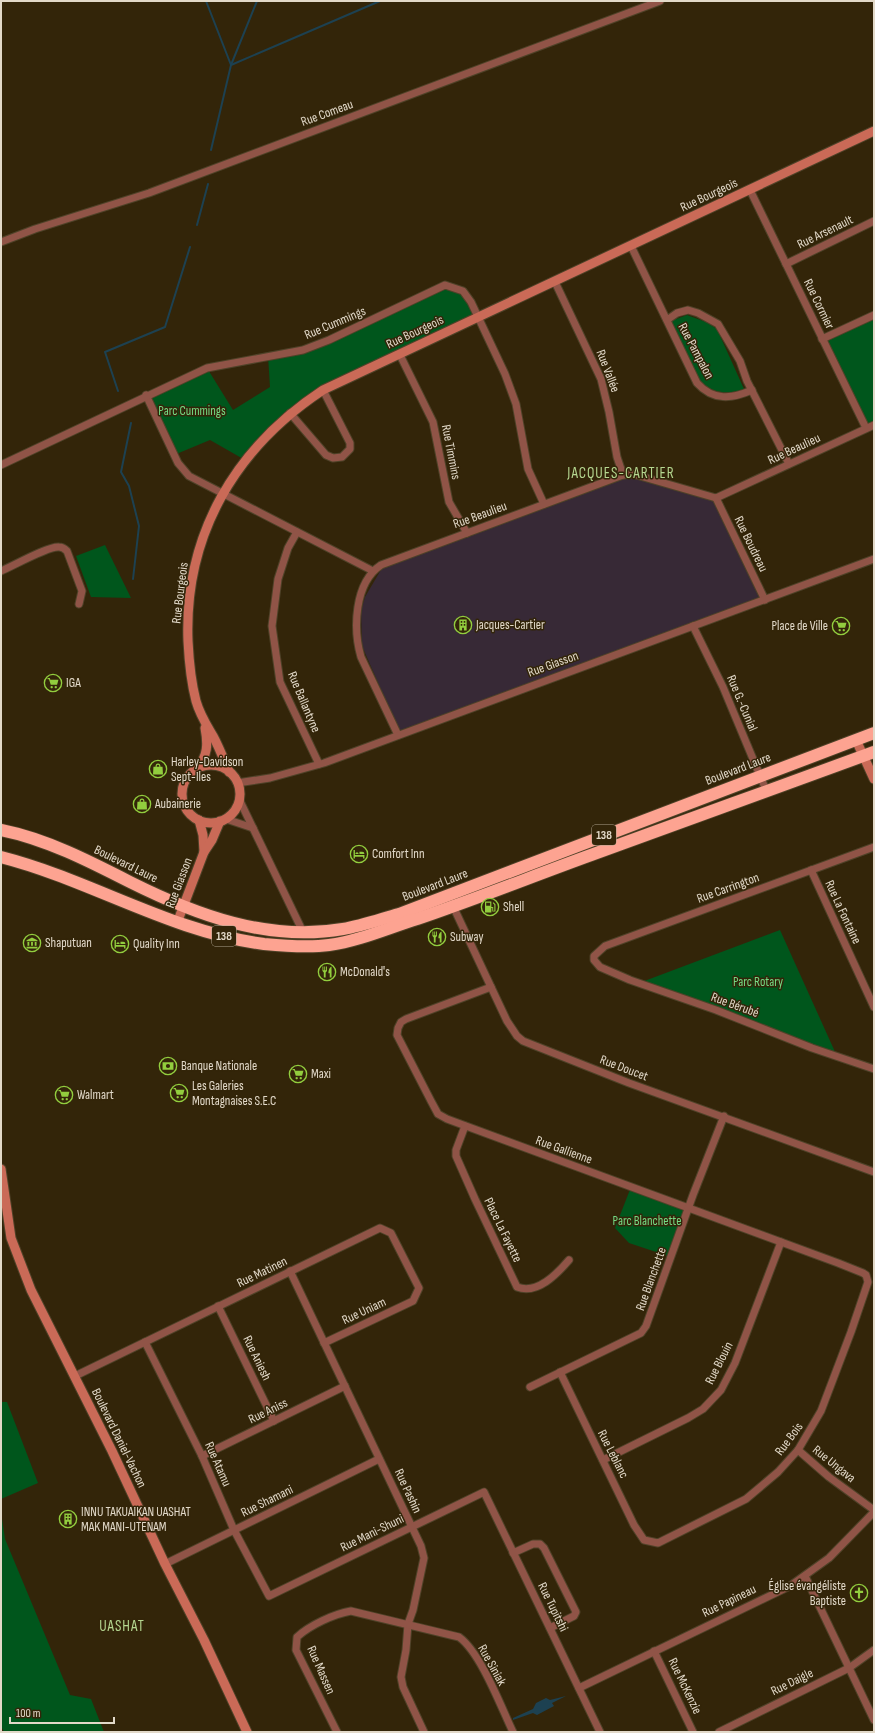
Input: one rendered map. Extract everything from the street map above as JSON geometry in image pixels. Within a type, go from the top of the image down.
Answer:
[{"type":"highway","name":"Boulevard Laure","points":[[1,830],[33,838],[58,847],[184,906],[220,920],[266,930],[303,932],[343,929],[399,914],[874,733]]},
{"type":"highway","name":"Boulevard Laure","points":[[1,857],[44,870],[177,923],[247,941],[295,946],[326,946],[353,940],[453,906],[766,790],[869,754]]},
{"type":"highway","points":[[1,823],[33,838]]},
{"type":"highway","points":[[1,864],[9,863],[44,870]]},
{"type":"street","name":"Rue Comeau","points":[[1,242],[36,229],[148,193],[660,1]]},
{"type":"street","name":"Rue Bourgeois","points":[[196,769],[205,760],[208,740],[205,725],[196,700],[189,648],[188,609],[190,587],[197,557],[208,522],[222,494],[257,446],[290,413],[323,390],[872,133]]},
{"type":"street","name":"Rue Cormier","points":[[750,190],[866,428]]},
{"type":"street","name":"Rue Arsenault","points":[[786,264],[874,221]]},
{"type":"street","name":"Rue Pampalon","points":[[631,246],[694,377],[702,388],[712,395],[726,398],[731,398],[752,390]]},
{"type":"street","name":"Rue Vallée","points":[[554,282],[601,380],[609,412],[617,457],[623,475]]},
{"type":"street","name":"Rue Cummings","points":[[1,464],[146,395],[207,368],[297,351],[313,346],[445,285],[463,291],[471,302],[510,385],[516,404],[528,468],[544,504]]},
{"type":"street","name":"Rue Pampalon","points":[[667,320],[676,313],[688,310],[698,313],[718,324],[736,354],[752,390],[789,464]]},
{"type":"street","points":[[822,339],[874,315]]},
{"type":"street","name":"Rue Timmins","points":[[400,355],[433,422],[449,502],[467,533]]},
{"type":"street","points":[[290,413],[326,455],[333,458],[342,457],[350,449],[350,442],[323,390]]},
{"type":"street","points":[[146,395],[183,470],[193,479],[373,571],[369,575],[360,597],[357,614],[357,644],[361,657],[398,735]]},
{"type":"street","name":"Rue Beaulieu","points":[[373,571],[381,565],[623,475],[633,474],[716,498],[874,424]]},
{"type":"street","name":"Rue Boudreau","points":[[716,498],[764,600]]},
{"type":"street","name":"Rue Ballantyne","points":[[296,532],[288,548],[278,579],[272,626],[280,682],[318,764]]},
{"type":"street","points":[[1,571],[48,549],[59,547],[64,548],[67,552],[82,591],[79,604]]},
{"type":"street","name":"Rue Giasson","points":[[237,783],[270,778],[318,764],[874,559]]},
{"type":"street","name":"Rue G.-Cunial","points":[[693,626],[723,687],[766,790]]},
{"type":"street","name":"Rue Bourgeois","points":[[205,725],[213,736],[229,772]]},
{"type":"street","points":[[856,740],[869,754],[874,779]]},
{"type":"street","points":[[239,799],[232,813],[223,820],[213,823],[199,820],[186,809],[182,791],[184,782],[196,769],[204,766],[213,765],[229,772],[237,783],[239,799],[303,932]]},
{"type":"street","name":"Rue Giasson","points":[[199,820],[203,835],[204,852]]},
{"type":"street","points":[[223,820],[253,828]]},
{"type":"street","name":"Rue Giasson","points":[[177,923],[204,852],[223,820]]},
{"type":"street","name":"Rue Carrington","points":[[594,956],[606,946],[874,847]]},
{"type":"street","name":"Rue La Fontaine","points":[[811,870],[874,1007]]},
{"type":"street","name":"Rue Doucet","points":[[447,895],[507,1021],[517,1036],[523,1041],[630,1083],[724,1116],[874,1172]]},
{"type":"street","name":"Rue Bérubé","points":[[594,956],[594,960],[600,968],[716,1010],[812,1048],[874,1069]]},
{"type":"street","name":"Rue Gallienne","points":[[492,987],[406,1019],[401,1022],[398,1028],[397,1035],[438,1114],[464,1126],[863,1273],[867,1278]]},
{"type":"street","name":"Rue Blanchette","points":[[530,1387],[641,1333],[646,1326],[688,1209],[724,1116]]},
{"type":"street","name":"Place La Fayette","points":[[464,1126],[456,1150],[456,1156],[474,1199],[517,1287],[523,1289],[538,1286],[559,1272],[569,1260]]},
{"type":"street","name":"Boulevard Daniel-Vachon","points":[[1,1169],[11,1238],[31,1290],[75,1376],[164,1564],[204,1640],[247,1732]]},
{"type":"street","name":"Rue Matinen","points":[[75,1376],[380,1228],[391,1232],[419,1288],[413,1301]]},
{"type":"street","name":"Rue Blouin","points":[[603,1460],[625,1451],[698,1412],[721,1390],[735,1363],[781,1242]]},
{"type":"street","name":"Rue Pashin","points":[[290,1271],[421,1546],[424,1558],[413,1610],[408,1624],[406,1650],[401,1677],[403,1687],[424,1732]]},
{"type":"street","name":"Rue Bois","points":[[649,1542],[658,1543],[746,1499],[778,1472],[798,1450],[821,1411],[861,1304],[868,1282],[867,1278]]},
{"type":"street","name":"Rue Uniam","points":[[324,1343],[413,1301]]},
{"type":"street","name":"Rue Aniesh","points":[[218,1306],[274,1421]]},
{"type":"street","name":"Rue Atamu","points":[[145,1342],[202,1456],[234,1530],[269,1596]]},
{"type":"street","name":"Rue Leblanc","points":[[560,1372],[634,1525],[644,1540],[649,1542]]},
{"type":"street","name":"Rue Aniss","points":[[202,1456],[345,1386]]},
{"type":"street","name":"Rue Ungava","points":[[798,1450],[829,1477],[874,1511]]},
{"type":"street","name":"Rue Shamani","points":[[164,1564],[379,1459]]},
{"type":"street","name":"Rue Mani-Shuni","points":[[269,1596],[484,1492]]},
{"type":"street","name":"Rue Tupitshi","points":[[484,1492],[600,1732]]},
{"type":"street","name":"Rue Papineau","points":[[579,1688],[790,1586],[829,1558],[874,1511]]},
{"type":"street","points":[[513,1553],[533,1544],[540,1544],[544,1548],[576,1612],[574,1616],[550,1628]]},
{"type":"street","points":[[805,1576],[874,1720]]},
{"type":"street","name":"Rue Massen","points":[[336,1732],[296,1650],[297,1637],[343,1612],[351,1611],[408,1624]]},
{"type":"street","name":"Rue Siniak","points":[[408,1624],[459,1637],[465,1642],[483,1669],[513,1732]]},
{"type":"street","name":"Rue Daigle","points":[[719,1732],[849,1668],[874,1650]]},
{"type":"street","name":"Rue McKenzie","points":[[654,1651],[693,1732]]},
{"type":"shaded area","points":[[622,478],[639,479],[715,501],[761,599],[399,731],[362,646],[361,610],[365,597],[382,568]]},
{"type":"green space","name":"Parc Cummings","points":[[458,288],[478,318],[323,390],[245,460],[210,440],[174,455],[146,395],[207,368],[233,410],[270,387],[268,356],[303,350],[437,289]]},
{"type":"green space","points":[[687,315],[706,322],[717,329],[744,389],[733,392],[721,392],[710,389],[701,382],[690,363],[671,321]]},
{"type":"green space","points":[[874,320],[874,421],[867,424],[827,341],[868,321]]},
{"type":"green space","points":[[105,545],[131,598],[91,597],[76,556]]},
{"type":"green space","name":"Parc Rotary","points":[[780,930],[836,1054],[639,983]]},
{"type":"green space","name":"Parc Blanchette","points":[[631,1187],[690,1210],[671,1257],[629,1243],[615,1228]]},
{"type":"green space","points":[[1,1402],[7,1402],[38,1483],[1,1499]]},
{"type":"green space","points":[[1,1512],[5,1539],[70,1695],[91,1699],[104,1732],[4,1732],[1,1726]]},
{"type":"water","points":[[566,1696],[552,1703],[554,1706],[537,1715],[533,1713],[513,1720],[513,1718],[533,1709],[536,1703],[546,1698],[550,1700]]},
{"type":"waterway","points":[[206,1],[231,65],[380,1]]},
{"type":"waterway","points":[[211,150],[231,65],[257,1]]},
{"type":"waterway","points":[[197,225],[208,184]]},
{"type":"waterway","points":[[118,391],[105,352],[165,327],[190,247]]},
{"type":"waterway","points":[[131,423],[121,472],[129,486],[139,526],[133,579]]},
{"type":"place","name":"Jacques-Cartier","points":[[463,625]]},
{"type":"place","name":"Place de Ville","points":[[841,626]]},
{"type":"place","name":"IGA","points":[[53,683]]},
{"type":"place","name":"Harley-Davidson Sept-Iles","points":[[158,769]]},
{"type":"place","name":"Aubainerie","points":[[142,804]]},
{"type":"place","name":"Comfort Inn","points":[[359,854]]},
{"type":"place","name":"Shell","points":[[490,907]]},
{"type":"place","name":"Subway","points":[[437,937]]},
{"type":"place","name":"Shaputuan","points":[[32,943]]},
{"type":"place","name":"Quality Inn","points":[[120,944]]},
{"type":"place","name":"McDonald's","points":[[327,972]]},
{"type":"place","name":"Banque Nationale","points":[[168,1066]]},
{"type":"place","name":"Maxi","points":[[298,1074]]},
{"type":"place","name":"Les Galeries Montagnaises S.E.C","points":[[179,1093]]},
{"type":"place","name":"Walmart","points":[[64,1095]]},
{"type":"place","name":"INNU TAKUAIKAN UASHAT MAK MANI-UTENAM","points":[[68,1519]]},
{"type":"place","name":"Église évangéliste Baptiste","points":[[859,1593]]},
{"type":"district","name":"JACQUES-CARTIER","points":[[621,473]]},
{"type":"district","name":"UASHAT","points":[[122,1626]]}]
